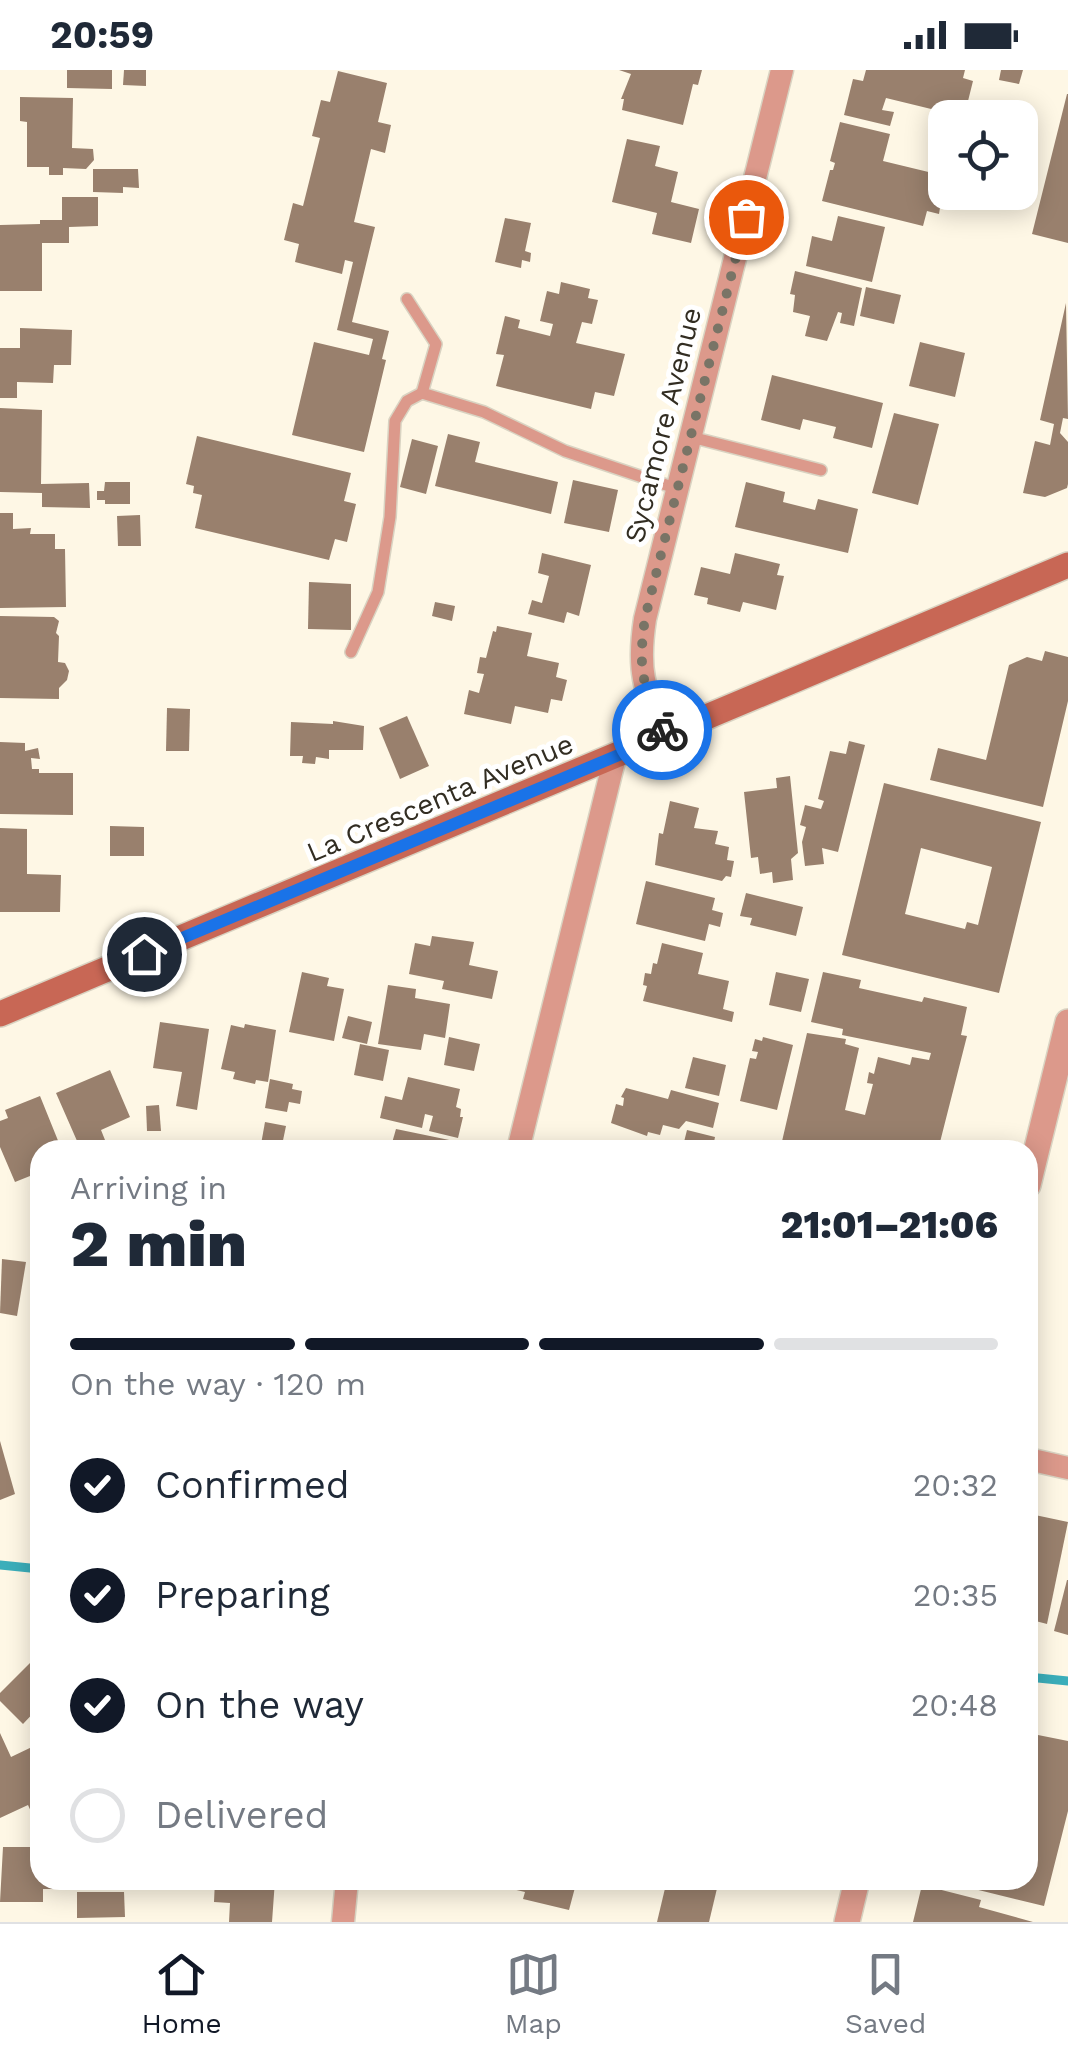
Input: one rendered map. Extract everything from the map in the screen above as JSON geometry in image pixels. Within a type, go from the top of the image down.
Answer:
[{"type":"main road","name":"La Crescenta Avenue","points":[[0,1014],[1068,565]]},
{"type":"street","name":"Sycamore Avenue","points":[[664,736],[643,686],[640,652],[645,618],[782,70]]},
{"type":"street","points":[[520,1140],[614,757]]},
{"type":"street","points":[[1038,1144],[1068,1022]]},
{"type":"street","points":[[1038,1461],[1068,1468]]},
{"type":"street","points":[[343,1922],[346,1890]]},
{"type":"street","points":[[847,1922],[855,1890]]},
{"type":"lane","points":[[352,652],[378,592],[390,517],[395,420],[407,402],[422,393],[436,344],[408,299]]},
{"type":"lane","points":[[422,393],[484,412],[565,451],[678,488]]},
{"type":"lane","points":[[691,437],[821,470]]},
{"type":"building","points":[[67,70],[112,70],[112,89],[67,88]]},
{"type":"building","points":[[124,70],[146,70],[146,86],[123,85]]},
{"type":"building","points":[[619,70],[702,70],[698,85],[693,84],[683,125],[622,110],[621,99],[631,74]]},
{"type":"building","points":[[866,70],[965,70],[963,78],[973,81],[968,100],[928,100],[928,108],[886,98],[882,110],[894,112],[890,126],[844,115],[853,79],[863,81]]},
{"type":"building","points":[[1001,70],[1023,70],[1019,84],[999,80]]},
{"type":"building","points":[[338,71],[387,83],[378,122],[391,125],[385,153],[371,149],[354,222],[375,227],[352,322],[389,331],[364,452],[292,435],[314,342],[369,355],[373,339],[337,330],[353,262],[345,260],[342,274],[295,262],[299,244],[284,240],[293,203],[303,206],[320,138],[312,136],[321,100],[330,102]]},
{"type":"building","points":[[1068,94],[1068,243],[1032,234]]},
{"type":"building","points":[[20,97],[73,98],[72,148],[93,149],[94,160],[86,169],[63,168],[63,175],[49,175],[49,167],[27,167],[27,122],[20,121]]},
{"type":"building","points":[[840,122],[890,134],[883,161],[928,172],[928,210],[940,210],[939,214],[927,211],[923,226],[822,201],[835,163],[830,161]]},
{"type":"building","points":[[627,139],[660,146],[655,166],[678,172],[671,202],[699,209],[691,243],[652,234],[657,213],[612,202]]},
{"type":"building","points":[[93,169],[138,169],[139,188],[123,187],[123,193],[93,192]]},
{"type":"building","points":[[62,197],[98,197],[98,226],[69,227],[69,243],[42,243],[42,291],[0,291],[0,225],[62,220]]},
{"type":"building","points":[[838,216],[885,227],[872,282],[806,266],[812,236],[832,241]]},
{"type":"building","points":[[505,218],[531,223],[525,251],[531,253],[530,262],[522,260],[521,268],[495,262]]},
{"type":"building","points":[[795,271],[862,288],[854,326],[840,323],[842,313],[838,312],[827,341],[805,336],[810,316],[793,312],[795,295],[790,294]]},
{"type":"building","points":[[561,282],[590,289],[588,298],[598,300],[592,324],[582,322],[576,343],[625,354],[614,396],[595,392],[591,409],[496,386],[504,355],[496,354],[505,316],[520,320],[518,328],[550,336],[553,324],[540,321],[547,291],[559,294]]},
{"type":"building","points":[[866,287],[901,295],[894,324],[860,316]]},
{"type":"building","points":[[1066,303],[1068,419],[1063,418],[1060,433],[1068,442],[1068,484],[1045,497],[1023,493],[1035,441],[1050,445],[1054,424],[1040,420]]},
{"type":"building","points":[[20,328],[72,330],[71,365],[54,365],[53,383],[17,382],[17,398],[0,398],[0,348],[20,348]]},
{"type":"building","points":[[920,342],[965,353],[955,397],[909,386]]},
{"type":"building","points":[[772,375],[883,403],[872,448],[833,438],[836,427],[803,419],[800,430],[761,420]]},
{"type":"building","points":[[0,408],[42,410],[41,484],[89,483],[90,508],[42,507],[42,493],[0,492]]},
{"type":"building","points":[[894,413],[939,424],[918,505],[872,493]]},
{"type":"building","points":[[448,434],[480,442],[475,462],[558,482],[551,514],[435,486]]},
{"type":"building","points":[[197,436],[351,473],[344,501],[356,504],[347,542],[335,539],[329,560],[195,528],[202,495],[193,493],[194,486],[186,484]]},
{"type":"building","points":[[412,439],[438,446],[426,494],[400,487]]},
{"type":"building","points":[[573,480],[618,490],[609,532],[564,523]]},
{"type":"building","points":[[105,482],[130,482],[130,504],[105,504],[105,500],[97,500],[97,491],[104,491]]},
{"type":"building","points":[[746,482],[785,492],[783,502],[815,510],[818,499],[858,509],[848,553],[735,527]]},
{"type":"building","points":[[0,513],[13,513],[13,529],[31,528],[30,534],[55,534],[55,549],[65,549],[66,607],[0,608]]},
{"type":"building","points":[[140,515],[141,546],[118,546],[117,516]]},
{"type":"building","points":[[542,553],[591,565],[579,616],[567,612],[564,623],[528,614],[532,600],[542,603],[549,576],[538,573]]},
{"type":"building","points":[[735,553],[780,564],[777,575],[784,576],[776,610],[743,602],[740,612],[707,604],[708,598],[694,595],[701,567],[730,574]]},
{"type":"building","points":[[309,582],[351,584],[351,630],[308,629]]},
{"type":"building","points":[[435,602],[455,606],[452,621],[432,616]]},
{"type":"building","points":[[0,616],[54,617],[59,621],[58,662],[65,663],[69,671],[59,688],[59,699],[0,698]]},
{"type":"building","points":[[497,626],[532,633],[527,656],[559,663],[556,677],[567,680],[562,701],[551,699],[548,713],[515,706],[511,724],[464,714],[469,690],[479,693],[484,674],[477,673],[480,657],[486,658]]},
{"type":"building","points":[[1045,651],[1068,657],[1068,701],[1043,807],[930,780],[938,748],[986,760],[1009,665],[1027,657],[1042,661]]},
{"type":"building","points":[[167,708],[190,709],[189,751],[166,751]]},
{"type":"building","points":[[407,716],[429,766],[400,779],[379,728]]},
{"type":"building","points":[[333,721],[364,726],[363,750],[329,750],[329,759],[316,757],[315,764],[302,763],[303,756],[290,756],[291,722]]},
{"type":"building","points":[[849,741],[865,745],[838,852],[822,848],[824,864],[805,866],[802,842],[806,827],[800,825],[805,805],[821,809],[824,801],[818,799],[830,751],[846,754]]},
{"type":"building","points":[[0,742],[25,743],[25,751],[38,748],[40,759],[31,758],[32,769],[39,769],[39,773],[73,773],[73,815],[0,814]]},
{"type":"building","points":[[790,776],[798,853],[791,859],[793,880],[773,883],[772,872],[760,874],[758,857],[751,858],[744,792],[777,788],[776,778]]},
{"type":"building","points":[[884,783],[1041,822],[999,993],[842,955]],"holes":[[[921,848],[992,867],[978,925],[967,922],[965,929],[905,914]]]},
{"type":"building","points":[[670,801],[699,808],[694,828],[718,831],[715,844],[729,847],[727,860],[734,861],[731,877],[722,881],[655,865],[659,833],[663,834]]},
{"type":"building","points":[[110,826],[144,827],[144,856],[110,856]]},
{"type":"building","points":[[0,828],[27,829],[27,874],[61,875],[60,912],[0,912]]},
{"type":"building","points":[[646,881],[715,898],[712,910],[723,913],[720,927],[709,924],[705,941],[636,924]]},
{"type":"building","points":[[746,893],[803,907],[796,936],[750,925],[752,918],[740,916]]},
{"type":"building","points":[[432,936],[474,942],[469,965],[498,971],[492,999],[442,989],[444,981],[409,974],[415,943],[430,946]]},
{"type":"building","points":[[662,943],[703,953],[698,974],[729,981],[723,1009],[734,1012],[732,1022],[643,1001],[645,973],[651,974],[653,963],[657,964]]},
{"type":"building","points":[[302,972],[329,978],[327,986],[344,989],[334,1041],[289,1032]]},
{"type":"building","points":[[776,972],[809,979],[801,1012],[769,1005]]},
{"type":"building","points":[[823,972],[861,980],[859,988],[967,1007],[961,1035],[967,1036],[941,1140],[782,1140],[807,1033],[846,1039],[845,1044],[859,1048],[845,1110],[865,1115],[873,1084],[867,1083],[869,1072],[874,1074],[878,1057],[910,1065],[912,1057],[929,1060],[931,1053],[842,1035],[843,1029],[811,1022]]},
{"type":"building","points":[[388,985],[416,989],[415,998],[450,1004],[445,1038],[424,1034],[421,1050],[378,1044]]},
{"type":"building","points":[[348,1016],[372,1022],[367,1044],[342,1038]]},
{"type":"building","points":[[160,1022],[209,1029],[197,1110],[176,1106],[182,1072],[153,1068]]},
{"type":"building","points":[[245,1024],[276,1030],[268,1082],[256,1080],[255,1084],[233,1079],[235,1072],[221,1069],[231,1025],[244,1028]]},
{"type":"building","points":[[449,1037],[480,1044],[474,1071],[444,1065]]},
{"type":"building","points":[[763,1037],[793,1045],[777,1110],[740,1101],[750,1058],[756,1059],[758,1052],[752,1051],[755,1039],[762,1041]]},
{"type":"building","points":[[360,1044],[389,1050],[383,1081],[354,1075]]},
{"type":"building","points":[[693,1057],[726,1065],[719,1096],[685,1088]]},
{"type":"building","points":[[110,1070],[130,1117],[101,1130],[105,1140],[77,1140],[56,1093]]},
{"type":"building","points":[[408,1077],[460,1089],[456,1107],[463,1117],[458,1138],[429,1131],[433,1116],[425,1114],[422,1128],[380,1118],[385,1096],[402,1100]]},
{"type":"building","points":[[270,1079],[293,1084],[292,1089],[302,1091],[300,1104],[289,1102],[287,1112],[265,1108]]},
{"type":"building","points":[[626,1088],[668,1099],[671,1090],[719,1103],[713,1128],[686,1121],[679,1129],[663,1125],[660,1135],[648,1132],[647,1136],[611,1123],[616,1104],[623,1106],[621,1097]]},
{"type":"building","points":[[40,1096],[58,1140],[30,1140],[30,1176],[15,1182],[0,1147],[0,1121],[8,1118],[5,1110]]},
{"type":"building","points":[[159,1105],[161,1131],[147,1131],[146,1106]]},
{"type":"building","points":[[265,1122],[286,1126],[283,1140],[262,1140]]},
{"type":"building","points":[[396,1129],[449,1140],[393,1140]]},
{"type":"building","points":[[687,1130],[715,1137],[714,1140],[684,1140]]},
{"type":"building","points":[[2,1259],[26,1262],[17,1316],[0,1313]]},
{"type":"building","points":[[0,1441],[15,1494],[0,1500]]},
{"type":"building","points":[[1038,1516],[1068,1522],[1047,1624],[1038,1622]]},
{"type":"building","points":[[1068,1580],[1068,1635],[1054,1631]]},
{"type":"building","points":[[30,1663],[30,1717],[23,1724],[0,1701],[0,1693]]},
{"type":"building","points":[[0,1733],[11,1757],[30,1748],[30,1809],[28,1805],[0,1818]]},
{"type":"building","points":[[1038,1735],[1068,1741],[1068,1811],[1044,1906],[979,1890],[1038,1890]]},
{"type":"building","points":[[3,1847],[30,1847],[30,1890],[43,1890],[43,1902],[0,1902]]},
{"type":"building","points":[[215,1890],[274,1890],[272,1922],[229,1922],[230,1903],[214,1902]]},
{"type":"building","points":[[517,1890],[574,1890],[569,1910],[523,1899],[525,1892]]},
{"type":"building","points":[[665,1890],[717,1890],[709,1922],[657,1922]]},
{"type":"building","points":[[921,1890],[942,1890],[981,1900],[979,1907],[1033,1922],[913,1922]]},
{"type":"building","points":[[77,1892],[124,1892],[125,1917],[77,1918]]},
{"type":"waterway","points":[[0,1565],[30,1568]]},
{"type":"waterway","points":[[1038,1678],[1068,1681]]},
{"type":"way so far","points":[[662,730],[643,686],[640,652],[645,618],[746,217]]},
{"type":"route","points":[[144,954],[664,736],[662,730]]}]
